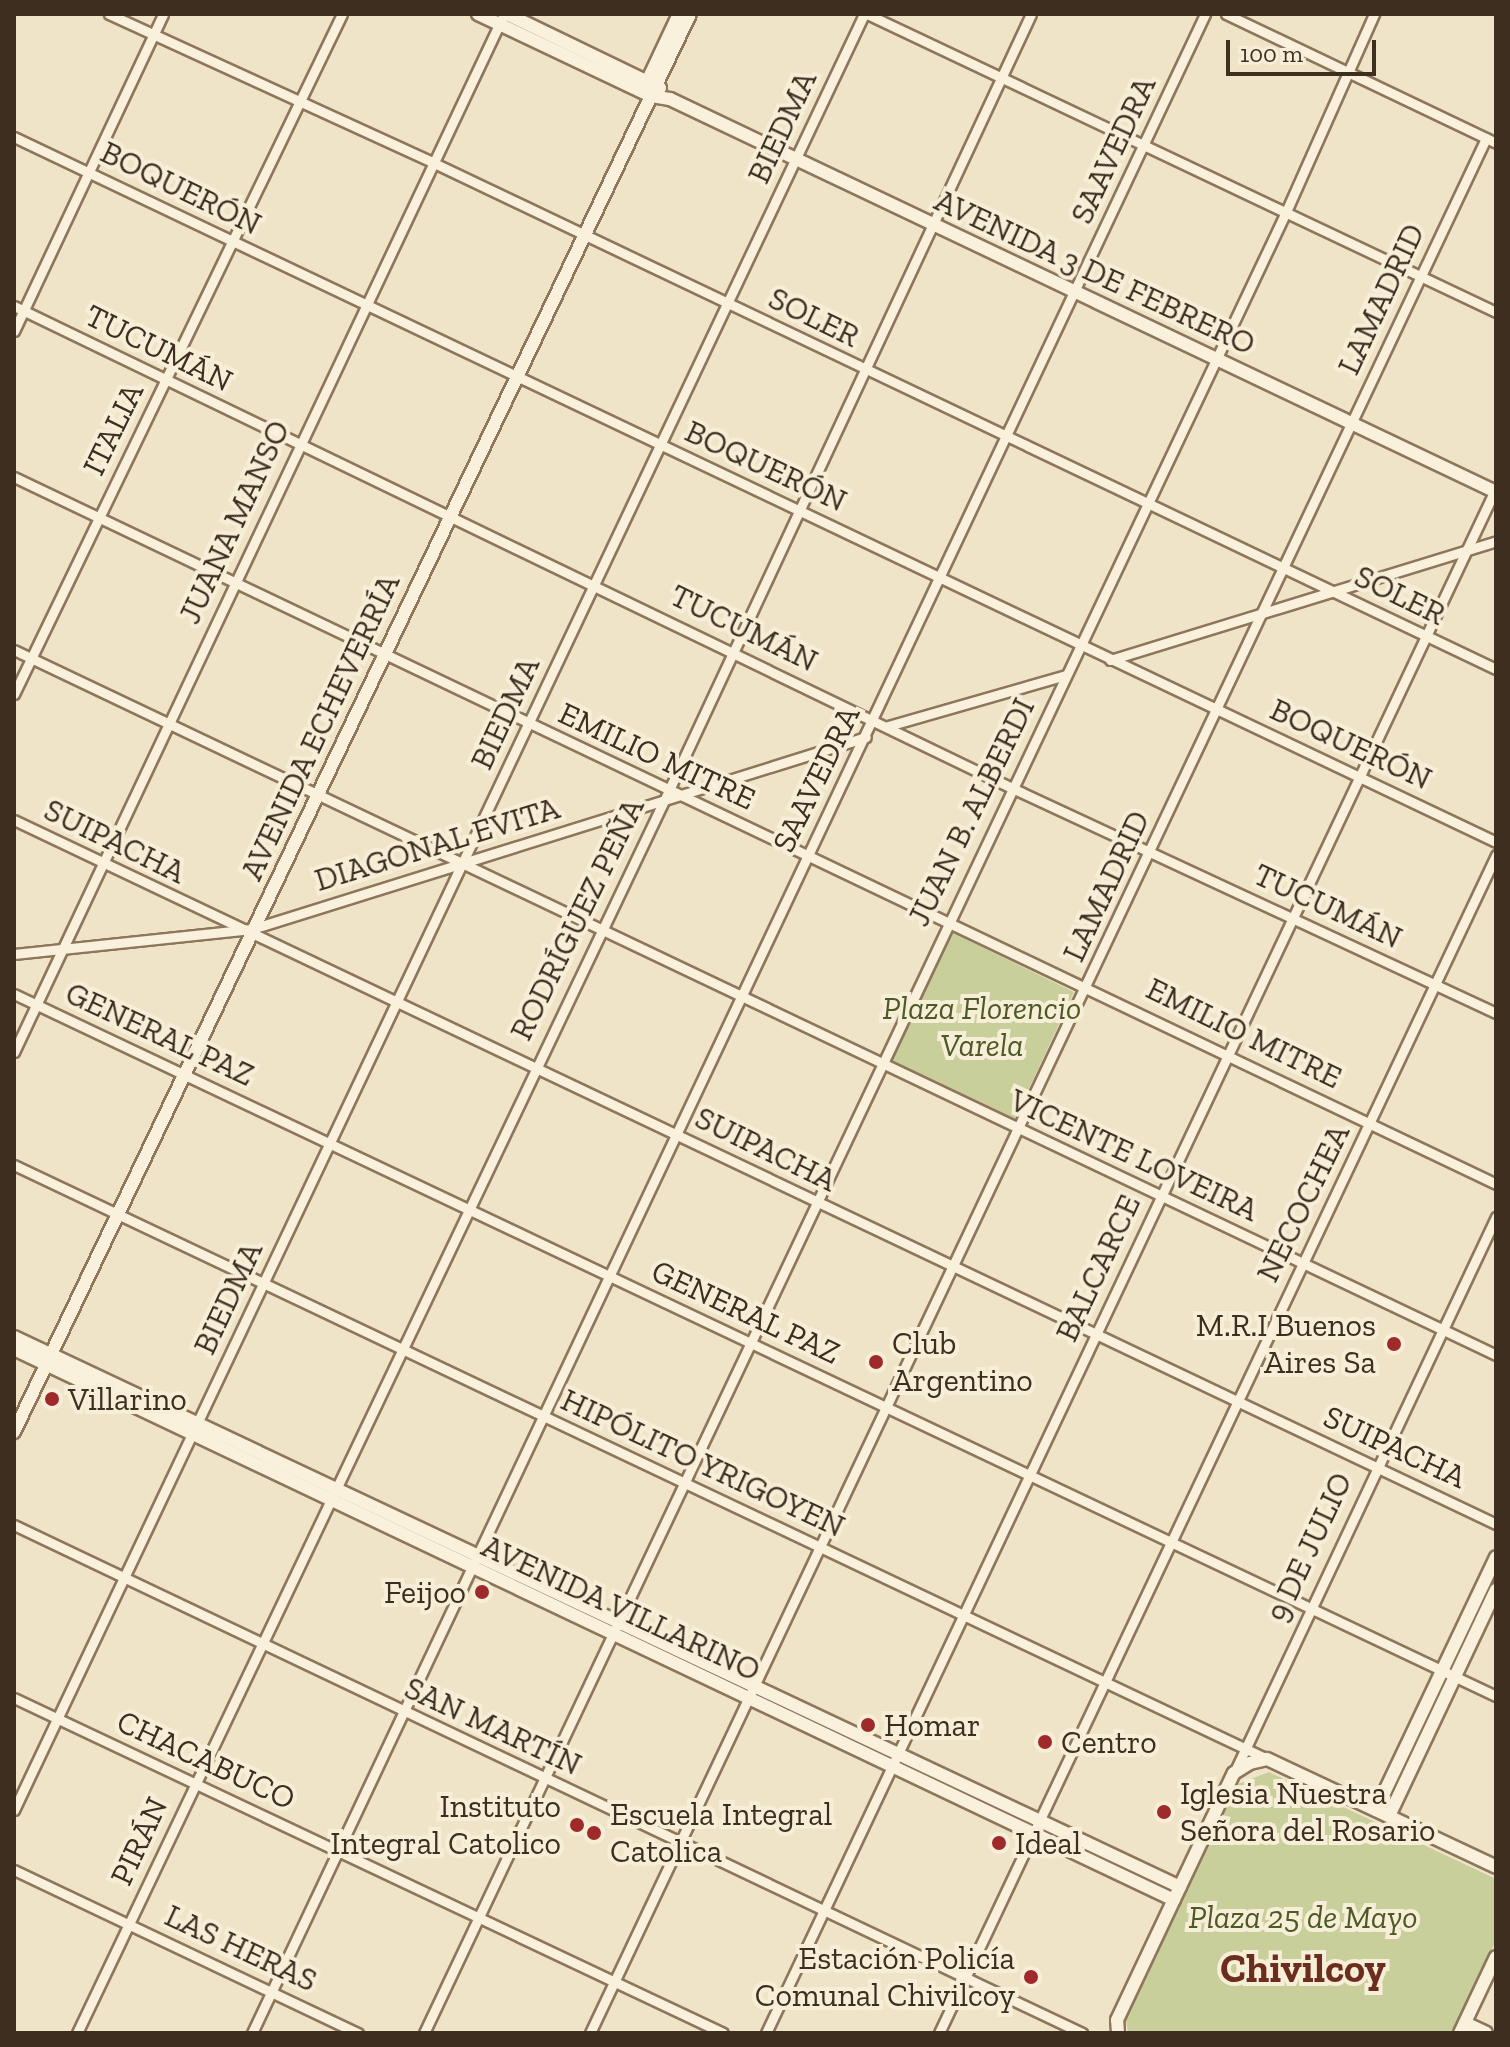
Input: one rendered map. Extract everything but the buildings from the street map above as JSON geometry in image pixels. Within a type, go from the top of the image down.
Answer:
[{"type":"main road","name":"AVENIDA 3 DE FEBRERO","points":[[478,14],[503,17],[796,160],[1495,491]]},
{"type":"main road","name":"AVENIDA ECHEVERRÍA","points":[[14,1432],[248,932],[583,235],[640,112],[679,14]]},
{"type":"main road","name":"AVENIDA ECHEVERRÍA","points":[[649,88],[690,14]]},
{"type":"main road","points":[[14,1337],[48,1359]]},
{"type":"main road","points":[[14,1349],[48,1359]]},
{"type":"main road","name":"AVENIDA VILLARINO","points":[[48,1359],[616,1626],[758,1685],[1180,1887]]},
{"type":"main road","points":[[1376,1810],[1496,1557]]},
{"type":"main road","points":[[1389,1816],[1496,1590]]},
{"type":"main road","name":"AVENIDA VILLARINO","points":[[616,1626],[752,1699],[1174,1900]]},
{"type":"main road","points":[[1234,1773],[1267,1759]]},
{"type":"main road","name":"HIPÓLITO YRIGOYEN","points":[[1267,1759],[1496,1867]]},
{"type":"main road","name":"9 DE JULIO","points":[[1117,2026],[1234,1773]]},
{"type":"main road","points":[[1486,2033],[1463,2028],[1496,1957]]},
{"type":"street","name":"SOLER","points":[[109,14],[434,163],[1496,669]]},
{"type":"street","points":[[14,331],[19,309],[163,14]]},
{"type":"street","name":"ITALIA","points":[[14,694],[342,14]]},
{"type":"street","points":[[866,14],[1496,312]]},
{"type":"street","name":"BIEDMA","points":[[14,1810],[866,14]]},
{"type":"street","name":"RODRÍGUEZ PEÑA","points":[[334,1493],[669,790],[731,651],[1031,14]]},
{"type":"street","name":"SAAVEDRA","points":[[252,2033],[874,721],[938,576],[1205,14]]},
{"type":"street","points":[[1226,14],[1496,143]]},
{"type":"street","name":"JUAN B. ALBERDI","points":[[424,2033],[946,922],[1285,214],[1374,14]]},
{"type":"street","name":"JUANA MANSO","points":[[14,1052],[503,17]]},
{"type":"street","name":"BOQUERÓN","points":[[14,137],[1496,842]]},
{"type":"street","name":"LAMADRID","points":[[590,2033],[823,1549],[1486,138]]},
{"type":"street","name":"TUCUMÁN","points":[[19,309],[1012,788],[1496,1013]]},
{"type":"street","name":"EMILIO MITRE","points":[[14,477],[233,585],[680,794],[807,857],[1088,986],[1496,1184]]},
{"type":"street","name":"BALCARCE","points":[[766,2033],[1495,491]]},
{"type":"street","points":[[1110,660],[1496,541]]},
{"type":"street","name":"VICENTE LOVEIRA","points":[[14,650],[1496,1355]]},
{"type":"street","points":[[888,726],[1066,675]]},
{"type":"street","name":"DIAGONAL EVITA","points":[[14,954],[248,932],[866,737]]},
{"type":"street","name":"SUIPACHA","points":[[14,820],[1095,1337],[1496,1524]]},
{"type":"street","name":"NECOCHEA","points":[[939,2033],[1496,855]]},
{"type":"street","name":"GENERAL PAZ","points":[[14,994],[1496,1696]]},
{"type":"street","name":"HIPÓLITO YRIGOYEN","points":[[14,1165],[1267,1759]]},
{"type":"street","name":"9 DE JULIO","points":[[1234,1773],[1375,1466],[1496,1217]]},
{"type":"street","name":"PIRÁN","points":[[77,2033],[334,1493]]},
{"type":"street","name":"SAN MARTÍN","points":[[14,1525],[1082,2033]]},
{"type":"street","name":"CHACABUCO","points":[[14,1698],[723,2033]]},
{"type":"street","name":"LAS HERAS","points":[[14,1870],[358,2033]]},
{"type":"street","points":[[1111,2033],[1117,2026]]},
{"type":"green space","name":"Plaza Florencio Varela","points":[[951,932],[1074,992],[1012,1125],[889,1064]]},
{"type":"green space","name":"Plaza 25 de Mayo","points":[[1269,1772],[1496,1879],[1496,1940],[1453,2033],[1128,2033],[1126,2020],[1238,1784]]},
{"type":"place","name":"M.R.I Buenos Aires Sa","points":[[1394,1344]]},
{"type":"place","name":"Club Argentino","points":[[876,1362]]},
{"type":"place","name":"Villarino","points":[[52,1399]]},
{"type":"place","name":"Feijoo","points":[[482,1592]]},
{"type":"place","name":"Homar","points":[[868,1725]]},
{"type":"place","name":"Centro","points":[[1045,1742]]},
{"type":"place","name":"Iglesia Nuestra Señora del Rosario","points":[[1164,1812]]},
{"type":"place","name":"Instituto Integral Catolico","points":[[577,1825]]},
{"type":"place","name":"Escuela Integral Catolica","points":[[594,1833]]},
{"type":"place","name":"Ideal","points":[[999,1843]]},
{"type":"place","name":"Estación Policía Comunal Chivilcoy","points":[[1031,1977]]},
{"type":"district","name":"Chivilcoy","points":[[1303,1968]]}]
